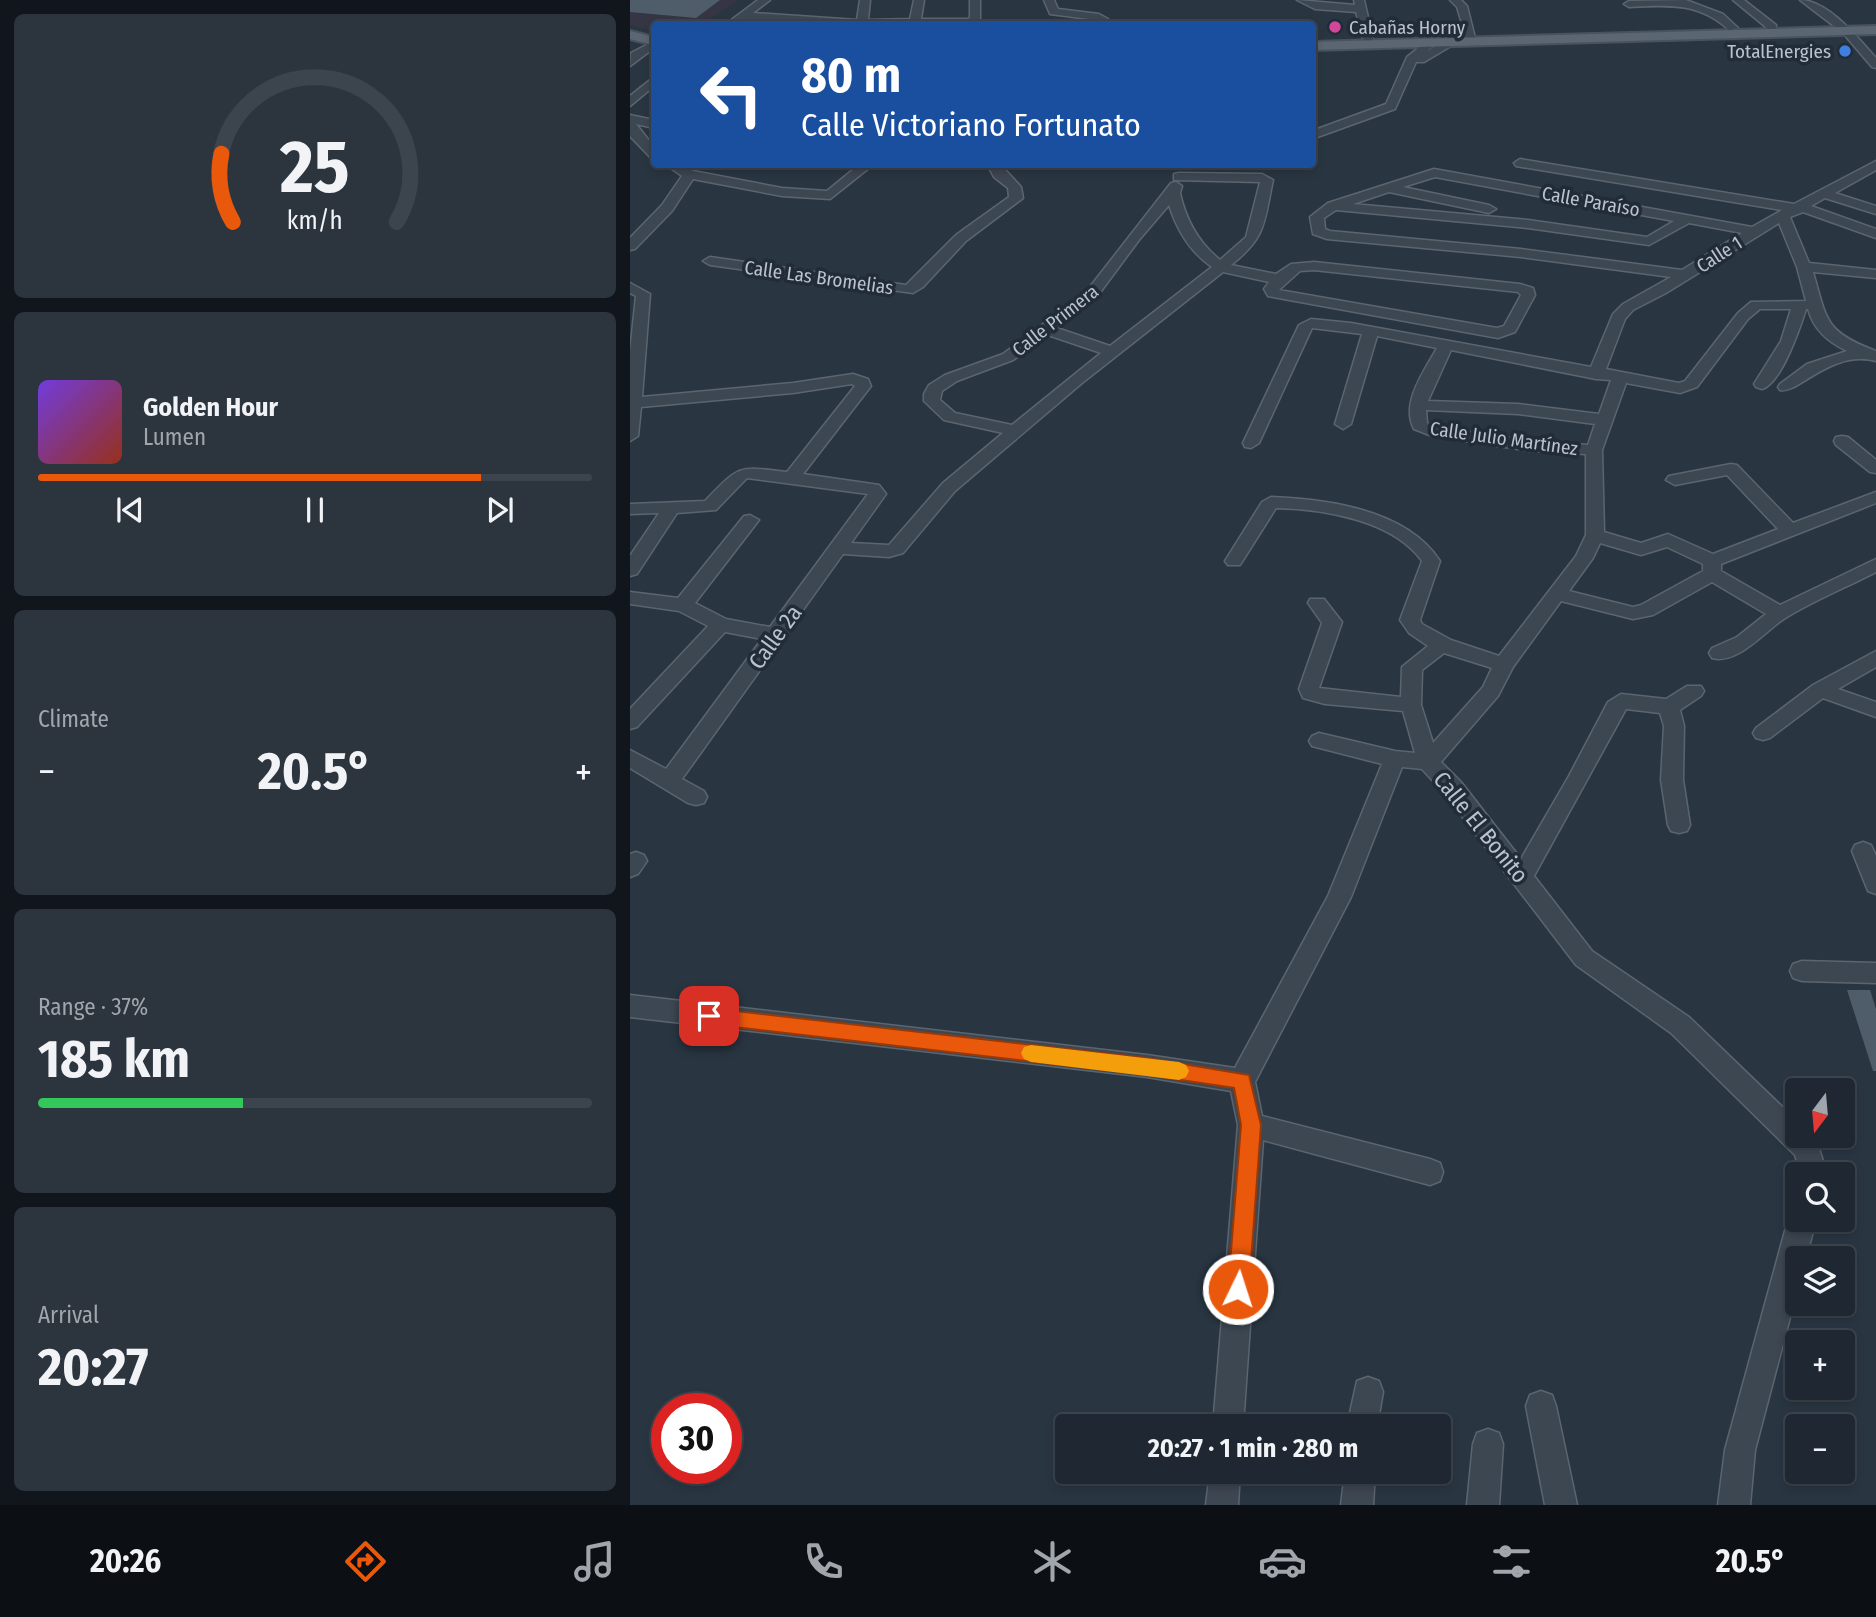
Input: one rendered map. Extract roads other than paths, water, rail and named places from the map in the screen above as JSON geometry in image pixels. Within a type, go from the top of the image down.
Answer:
[{"type":"main road","points":[[1842,28],[1876,24]]},
{"type":"main road","points":[[630,28],[651,38]]},
{"type":"main road","points":[[1316,46],[1733,28],[1772,30]]},
{"type":"main road","points":[[1316,40],[1842,28],[1876,30]]},
{"type":"main road","points":[[630,35],[651,39]]},
{"type":"street","points":[[736,21],[765,0]]},
{"type":"street","points":[[862,21],[865,0]]},
{"type":"street","points":[[916,21],[919,0]]},
{"type":"street","points":[[974,21],[975,0]]},
{"type":"street","points":[[1049,0],[1054,12],[1099,17],[1102,21]]},
{"type":"street","points":[[1302,0],[1315,6],[1360,4],[1368,39]]},
{"type":"street","points":[[1411,64],[1463,38],[1462,6],[1455,0]]},
{"type":"street","points":[[1738,0],[1772,30]]},
{"type":"street","points":[[1804,0],[1842,28],[1876,65]]},
{"type":"street","points":[[1629,4],[1679,1],[1719,14],[1733,28]]},
{"type":"street","points":[[743,16],[814,15],[850,21]]},
{"type":"street","points":[[630,50],[651,40]]},
{"type":"street","points":[[630,64],[633,57],[651,41]]},
{"type":"street","points":[[1316,134],[1391,106],[1413,57],[1431,43]]},
{"type":"street","points":[[631,103],[651,83]]},
{"type":"street","points":[[631,103],[651,102]]},
{"type":"street","points":[[631,103],[651,112]]},
{"type":"street","points":[[651,124],[630,121],[635,134],[651,151]]},
{"type":"street","points":[[1520,163],[1800,208],[1876,234]]},
{"type":"street","name":"Calle 1","points":[[1596,374],[1622,310],[1686,275],[1754,231],[1876,165]]},
{"type":"street","points":[[679,168],[690,174],[782,192],[830,195],[862,168]]},
{"type":"street","name":"Calle Las Bromelias","points":[[710,261],[908,290],[918,284],[961,238],[1016,198],[1017,190],[1014,184],[996,173],[994,168]]},
{"type":"street","points":[[840,548],[889,551],[897,549],[949,487],[1113,352],[1223,267],[1253,238],[1267,180],[1181,171]]},
{"type":"street","name":"Calle Primera","points":[[1017,431],[950,417],[940,411],[932,401],[932,394],[935,388],[951,378],[1005,359],[1096,291],[1134,237],[1173,193],[1181,171]]},
{"type":"street","points":[[630,246],[667,208],[690,174]]},
{"type":"street","name":"Calle Paraíso","points":[[1387,188],[1428,174],[1540,191],[1754,231]]},
{"type":"street","points":[[1686,219],[1648,241],[1529,221],[1387,188],[1333,206],[1317,217],[1318,232],[1321,234],[1521,253],[1686,275]]},
{"type":"street","points":[[1521,253],[1540,191]]},
{"type":"street","points":[[1173,193],[1176,211],[1203,252],[1223,267],[1279,279]]},
{"type":"street","points":[[1826,194],[1876,210]]},
{"type":"street","points":[[1333,206],[1529,221]]},
{"type":"street","points":[[1783,217],[1804,267],[1807,304],[1832,336],[1866,349]]},
{"type":"street","points":[[1305,265],[1528,291],[1528,295],[1510,330],[1505,332],[1273,293],[1271,289],[1279,279],[1296,267],[1305,265]]},
{"type":"street","points":[[1804,267],[1876,274]]},
{"type":"street","points":[[630,287],[643,294],[630,436]]},
{"type":"street","points":[[1251,443],[1307,326],[1311,323],[1371,330],[1596,374],[1687,387],[1750,309],[1768,303],[1807,304]]},
{"type":"street","points":[[1762,384],[1807,304]]},
{"type":"street","points":[[1348,307],[1351,327]]},
{"type":"street","points":[[1046,329],[1113,352]]},
{"type":"street","points":[[1343,424],[1371,330]]},
{"type":"street","name":"Calle Julio Martínez","points":[[1447,344],[1422,392],[1417,419],[1420,426],[1531,446],[1594,450]]},
{"type":"street","points":[[1786,387],[1808,367],[1866,349]]},
{"type":"street","name":"Calle El Bonito","points":[[1620,378],[1594,450],[1595,535],[1584,558],[1504,664],[1491,691],[1428,762],[1453,788],[1584,958],[1680,1025],[1807,1148],[1811,1162]]},
{"type":"street","points":[[630,509],[710,506],[744,472],[792,477],[863,386],[862,382],[853,379],[793,388],[631,403]]},
{"type":"street","points":[[1419,405],[1518,409],[1605,420]]},
{"type":"street","points":[[1842,441],[1876,468]]},
{"type":"street","points":[[1675,480],[1726,469],[1734,471],[1788,529]]},
{"type":"street","name":"Calle 2a","points":[[669,781],[877,494],[876,491],[792,477]]},
{"type":"street","points":[[1557,594],[1633,613],[1646,611],[1712,568],[1788,529],[1876,497]]},
{"type":"street","points":[[1234,561],[1270,502],[1349,514],[1386,524],[1429,555],[1431,561],[1410,620],[1419,632],[1477,657],[1504,664]]},
{"type":"street","points":[[630,570],[673,506]]},
{"type":"street","points":[[683,605],[750,520]]},
{"type":"street","points":[[1595,535],[1641,549],[1668,540],[1780,613]]},
{"type":"street","points":[[1719,653],[1744,642],[1780,613],[1876,565]]},
{"type":"street","points":[[630,598],[683,605],[721,625],[776,635]]},
{"type":"street","points":[[1317,603],[1331,617],[1332,622],[1309,689],[1310,693],[1325,697],[1411,705]]},
{"type":"street","points":[[630,722],[721,625]]},
{"type":"street","points":[[1320,741],[1395,759],[1428,762],[1411,705],[1412,667],[1443,644]]},
{"type":"street","points":[[1763,733],[1820,690],[1876,658]]},
{"type":"street","points":[[1820,690],[1876,710]]},
{"type":"street","points":[[1522,877],[1579,778],[1615,707],[1621,701],[1633,700],[1668,707],[1694,691]]},
{"type":"street","points":[[1668,707],[1674,726],[1672,780],[1679,825]]},
{"type":"street","points":[[630,758],[696,797]]},
{"type":"street","points":[[1229,1414],[1251,1125],[1242,1081],[1339,897],[1395,759]]},
{"type":"street","points":[[1863,851],[1876,883]]},
{"type":"street","points":[[1802,971],[1876,972]]},
{"type":"street","points":[[630,1006],[1147,1066],[1242,1081]]},
{"type":"street","points":[[1251,1125],[1430,1172]]},
{"type":"street","points":[[1734,1505],[1740,1450],[1799,1232]]},
{"type":"street","points":[[1364,1414],[1368,1392]]},
{"type":"street","points":[[1541,1406],[1561,1505]]},
{"type":"street","points":[[1483,1505],[1488,1444]]},
{"type":"street","points":[[1222,1505],[1224,1484]]},
{"type":"street","points":[[1357,1505],[1359,1484]]},
{"type":"place","name":"Cabañas Horny","points":[[1335,27]]},
{"type":"place","name":"TotalEnergies","points":[[1845,51]]}]
